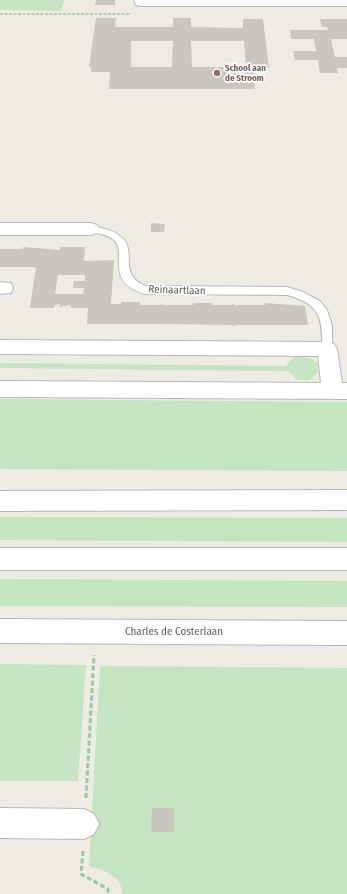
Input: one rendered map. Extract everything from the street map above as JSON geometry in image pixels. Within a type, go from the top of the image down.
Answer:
[{"type":"street","points":[[141,1],[347,2]]},
{"type":"street","name":"Reinaartlaan","points":[[0,228],[91,229]]},
{"type":"street","points":[[0,347],[327,350]]},
{"type":"street","name":"Reinaartlaan","points":[[0,389],[340,391],[327,350]]},
{"type":"street","points":[[0,501],[347,500]]},
{"type":"street","points":[[0,559],[347,559]]},
{"type":"street","name":"Charles de Costerlaan","points":[[0,631],[347,633]]},
{"type":"street","points":[[0,823],[84,824]]},
{"type":"lane","name":"Reinaartlaan","points":[[91,229],[108,232],[119,238],[124,248],[125,273],[132,284],[145,290],[287,291],[305,295],[318,304],[323,312],[327,338],[327,350]]},
{"type":"path","points":[[0,14],[134,14],[141,1]]},
{"type":"path","points":[[95,631],[81,874],[108,889],[108,894]]},
{"type":"green space","points":[[0,0],[64,0],[61,11],[0,10]]},
{"type":"green space","points":[[295,356],[312,359],[317,363],[318,373],[309,380],[298,380],[288,371],[0,368],[0,363],[286,366]]},
{"type":"green space","points":[[0,399],[347,402],[347,471],[0,469]]},
{"type":"green space","points":[[0,517],[347,518],[347,542],[0,540]]},
{"type":"green space","points":[[0,579],[347,581],[347,607],[0,606]]},
{"type":"green space","points":[[0,664],[86,665],[78,781],[0,781]]},
{"type":"green space","points":[[100,666],[347,668],[347,894],[122,894],[119,882],[116,878],[106,872],[89,866]]},
{"type":"building","points":[[96,0],[115,0],[115,5],[95,5]]},
{"type":"building","points":[[96,18],[116,18],[115,27],[173,27],[173,18],[191,18],[191,27],[243,28],[243,19],[263,19],[269,68],[253,68],[255,89],[109,89],[110,72],[91,72],[91,67],[89,67]],"holes":[[[131,41],[173,41],[172,67],[131,67]],[[191,41],[244,41],[246,67],[192,67]]]},
{"type":"building","points":[[320,19],[347,19],[347,39],[331,39],[335,57],[347,57],[347,68],[337,68],[338,73],[320,73],[318,60],[295,60],[293,51],[316,51],[314,39],[291,39],[290,30],[328,30],[327,27],[322,27]]},
{"type":"building","points":[[151,223],[165,224],[164,232],[151,232]]},
{"type":"building","points":[[23,247],[60,250],[60,247],[85,247],[84,261],[114,260],[111,304],[121,304],[121,302],[140,302],[140,305],[160,305],[162,303],[162,305],[193,305],[193,303],[212,303],[212,305],[232,305],[233,303],[234,305],[265,305],[265,303],[305,306],[308,325],[235,325],[233,327],[233,325],[161,324],[160,326],[160,324],[87,324],[88,308],[71,308],[71,305],[59,307],[60,304],[55,305],[54,308],[30,308],[36,267],[0,267],[0,249],[23,249]],"holes":[[[58,275],[85,275],[85,281],[74,281],[73,288],[84,288],[83,294],[55,294]]]},
{"type":"building","points":[[152,808],[174,808],[174,832],[151,832]]},
{"type":"place","name":"School aan de Stroom","points":[[217,73]]}]
